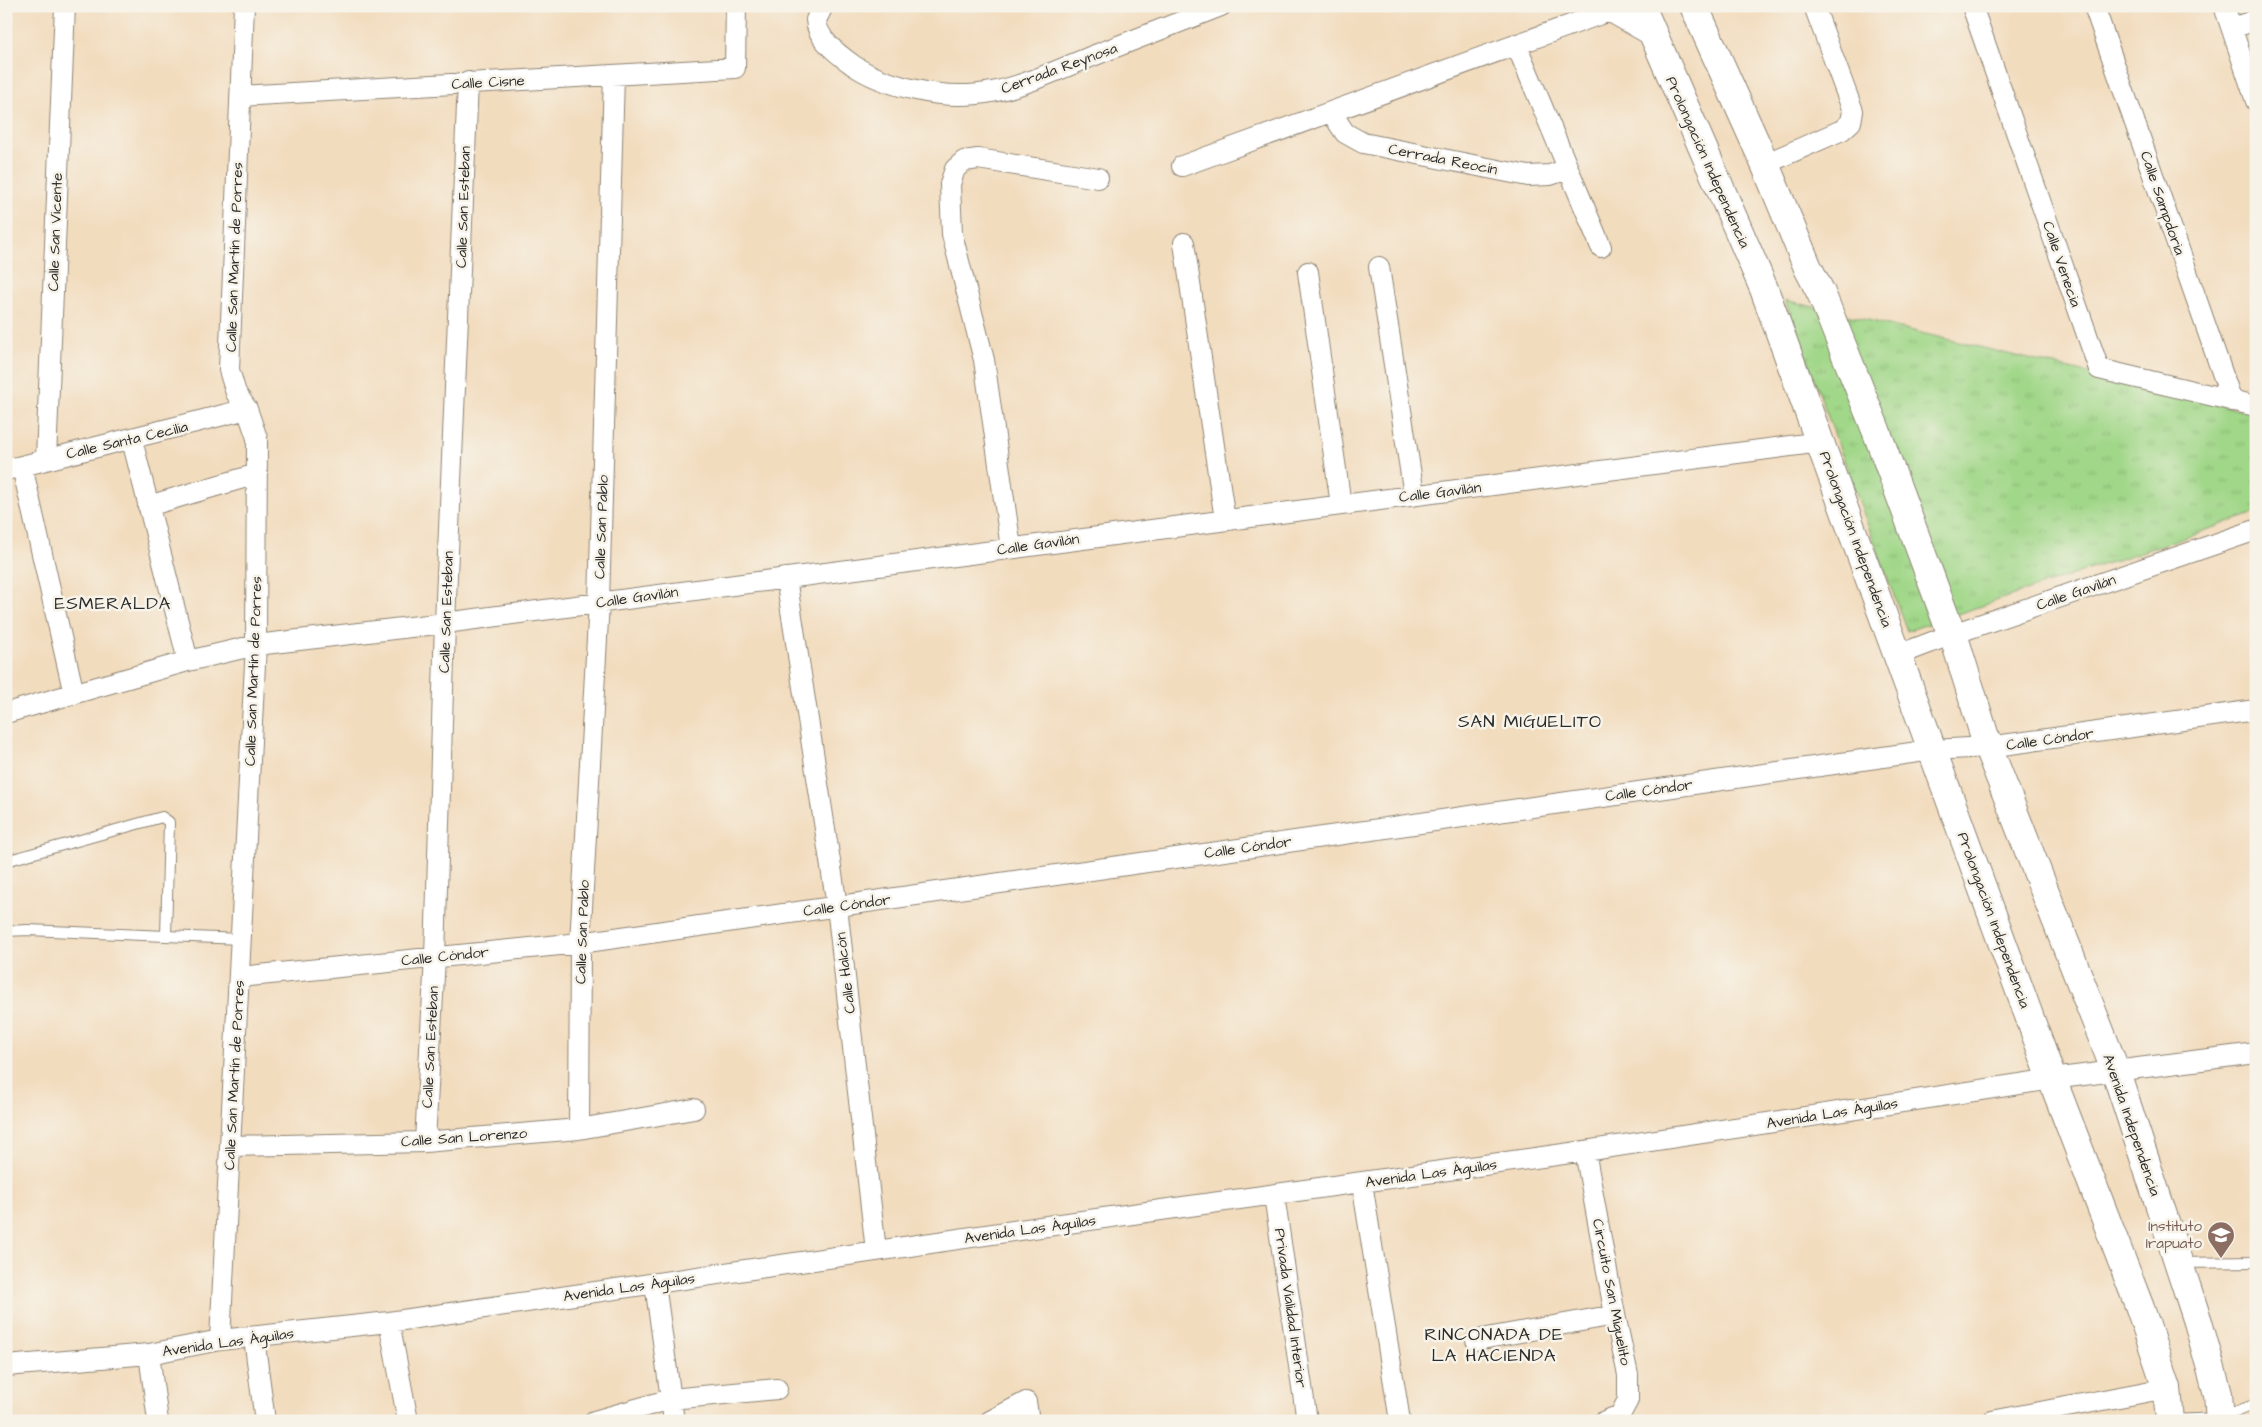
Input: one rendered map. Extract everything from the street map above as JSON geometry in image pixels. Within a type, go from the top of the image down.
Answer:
[{"type":"street","name":"Calle San Vicente","points":[[46,459],[65,6]]},
{"type":"street","name":"Calle San Martín de Porres","points":[[220,1340],[256,645],[257,438],[247,410],[236,393],[229,370],[244,6]]},
{"type":"street","name":"Calle Cisne","points":[[240,96],[736,68],[736,6]]},
{"type":"street","name":"Cerrada Reynosa","points":[[823,6],[816,20],[819,34],[847,60],[863,71],[899,86],[940,95],[962,97],[984,95],[1020,85],[1221,6]]},
{"type":"street","name":"Prolongación Independencia","points":[[1640,6],[1764,289],[2052,1079]]},
{"type":"street","points":[[1694,6],[1765,164],[1808,268],[1821,293],[1876,430],[1953,634],[1988,747]]},
{"type":"street","points":[[1765,164],[1842,130],[1850,122],[1853,111],[1814,6]]},
{"type":"street","name":"Calle Venecia","points":[[1972,6],[2098,369],[2256,406]]},
{"type":"street","name":"Calle Sampdoria","points":[[2094,6],[2232,400]]},
{"type":"street","points":[[2224,6],[2256,101]]},
{"type":"street","points":[[1182,166],[1516,44],[1605,9],[1654,37]]},
{"type":"street","points":[[2232,28],[2256,20]]},
{"type":"street","points":[[1516,44],[1601,248]]},
{"type":"street","name":"Calle San Pablo","points":[[580,1129],[580,942],[598,602],[614,75]]},
{"type":"street","name":"Calle San Esteban","points":[[425,1142],[435,957],[445,623],[468,82]]},
{"type":"street","name":"Cerrada Reocín","points":[[1332,112],[1334,120],[1345,133],[1363,143],[1528,176],[1550,175],[1568,169]]},
{"type":"street","points":[[1011,548],[984,360],[952,234],[950,184],[955,169],[964,161],[978,159],[1098,178]]},
{"type":"street","points":[[1184,243],[1225,520]]},
{"type":"street","points":[[1379,267],[1414,495]]},
{"type":"street","points":[[1308,272],[1341,505]]},
{"type":"street","name":"Calle Santa Cecilia","points":[[14,468],[247,410]]},
{"type":"street","points":[[132,440],[188,661]]},
{"type":"street","name":"Calle Gavilán","points":[[6,713],[188,661],[256,645],[445,623],[1821,442]]},
{"type":"street","points":[[14,468],[74,694]]},
{"type":"street","points":[[148,506],[258,474]]},
{"type":"street","name":"Calle Gavilán","points":[[1898,655],[1953,634],[2256,530]]},
{"type":"street","name":"Calle Halcón","points":[[786,578],[837,906],[876,1251]]},
{"type":"street","name":"Calle Cóndor","points":[[239,976],[580,942],[1932,750],[1988,747],[2256,710]]},
{"type":"street","name":"Avenida Independencia","points":[[1988,747],[2116,1072],[2198,1322],[2218,1394],[2220,1419]]},
{"type":"street","name":"Avenida Las Águilas","points":[[6,1366],[149,1354],[220,1340],[254,1338],[389,1322],[1585,1151],[2052,1079],[2256,1053]]},
{"type":"street","points":[[2052,1079],[2140,1308],[2166,1388],[2170,1421]]},
{"type":"street","name":"Calle San Lorenzo","points":[[231,1146],[425,1142],[580,1129],[694,1109]]},
{"type":"street","name":"Circuito San Miguelito","points":[[1585,1151],[1628,1375],[1628,1400],[1620,1415],[1605,1421]]},
{"type":"street","points":[[1362,1183],[1400,1421]]},
{"type":"street","name":"Privada Vialidad Interior","points":[[1274,1195],[1307,1421]]},
{"type":"street","points":[[655,1284],[674,1421]]},
{"type":"street","points":[[1476,1340],[1615,1315]]},
{"type":"street","points":[[389,1322],[408,1421]]},
{"type":"street","points":[[254,1338],[265,1421]]},
{"type":"street","points":[[149,1354],[158,1421]]},
{"type":"street","points":[[1992,1421],[2166,1388]]},
{"type":"street","points":[[594,1421],[671,1399],[777,1389]]},
{"type":"street","points":[[990,1421],[1026,1402],[1029,1421]]},
{"type":"lane","points":[[6,860],[162,817],[169,822],[166,936]]},
{"type":"lane","points":[[7,927],[242,940]]},
{"type":"lane","points":[[2178,1264],[2256,1262]]},
{"type":"lane","points":[[2170,1421],[2220,1419],[2256,1404]]},
{"type":"green space","points":[[1785,300],[2256,414],[2256,513],[1907,631]]},
{"type":"place","name":"Instituto Irapuato","points":[[2221,1259]]},
{"type":"district","name":"ESMERALDA","points":[[113,603]]},
{"type":"district","name":"SAN MIGUELITO","points":[[1530,721]]},
{"type":"district","name":"RINCONADA DE LA HACIENDA","points":[[1494,1344]]}]
